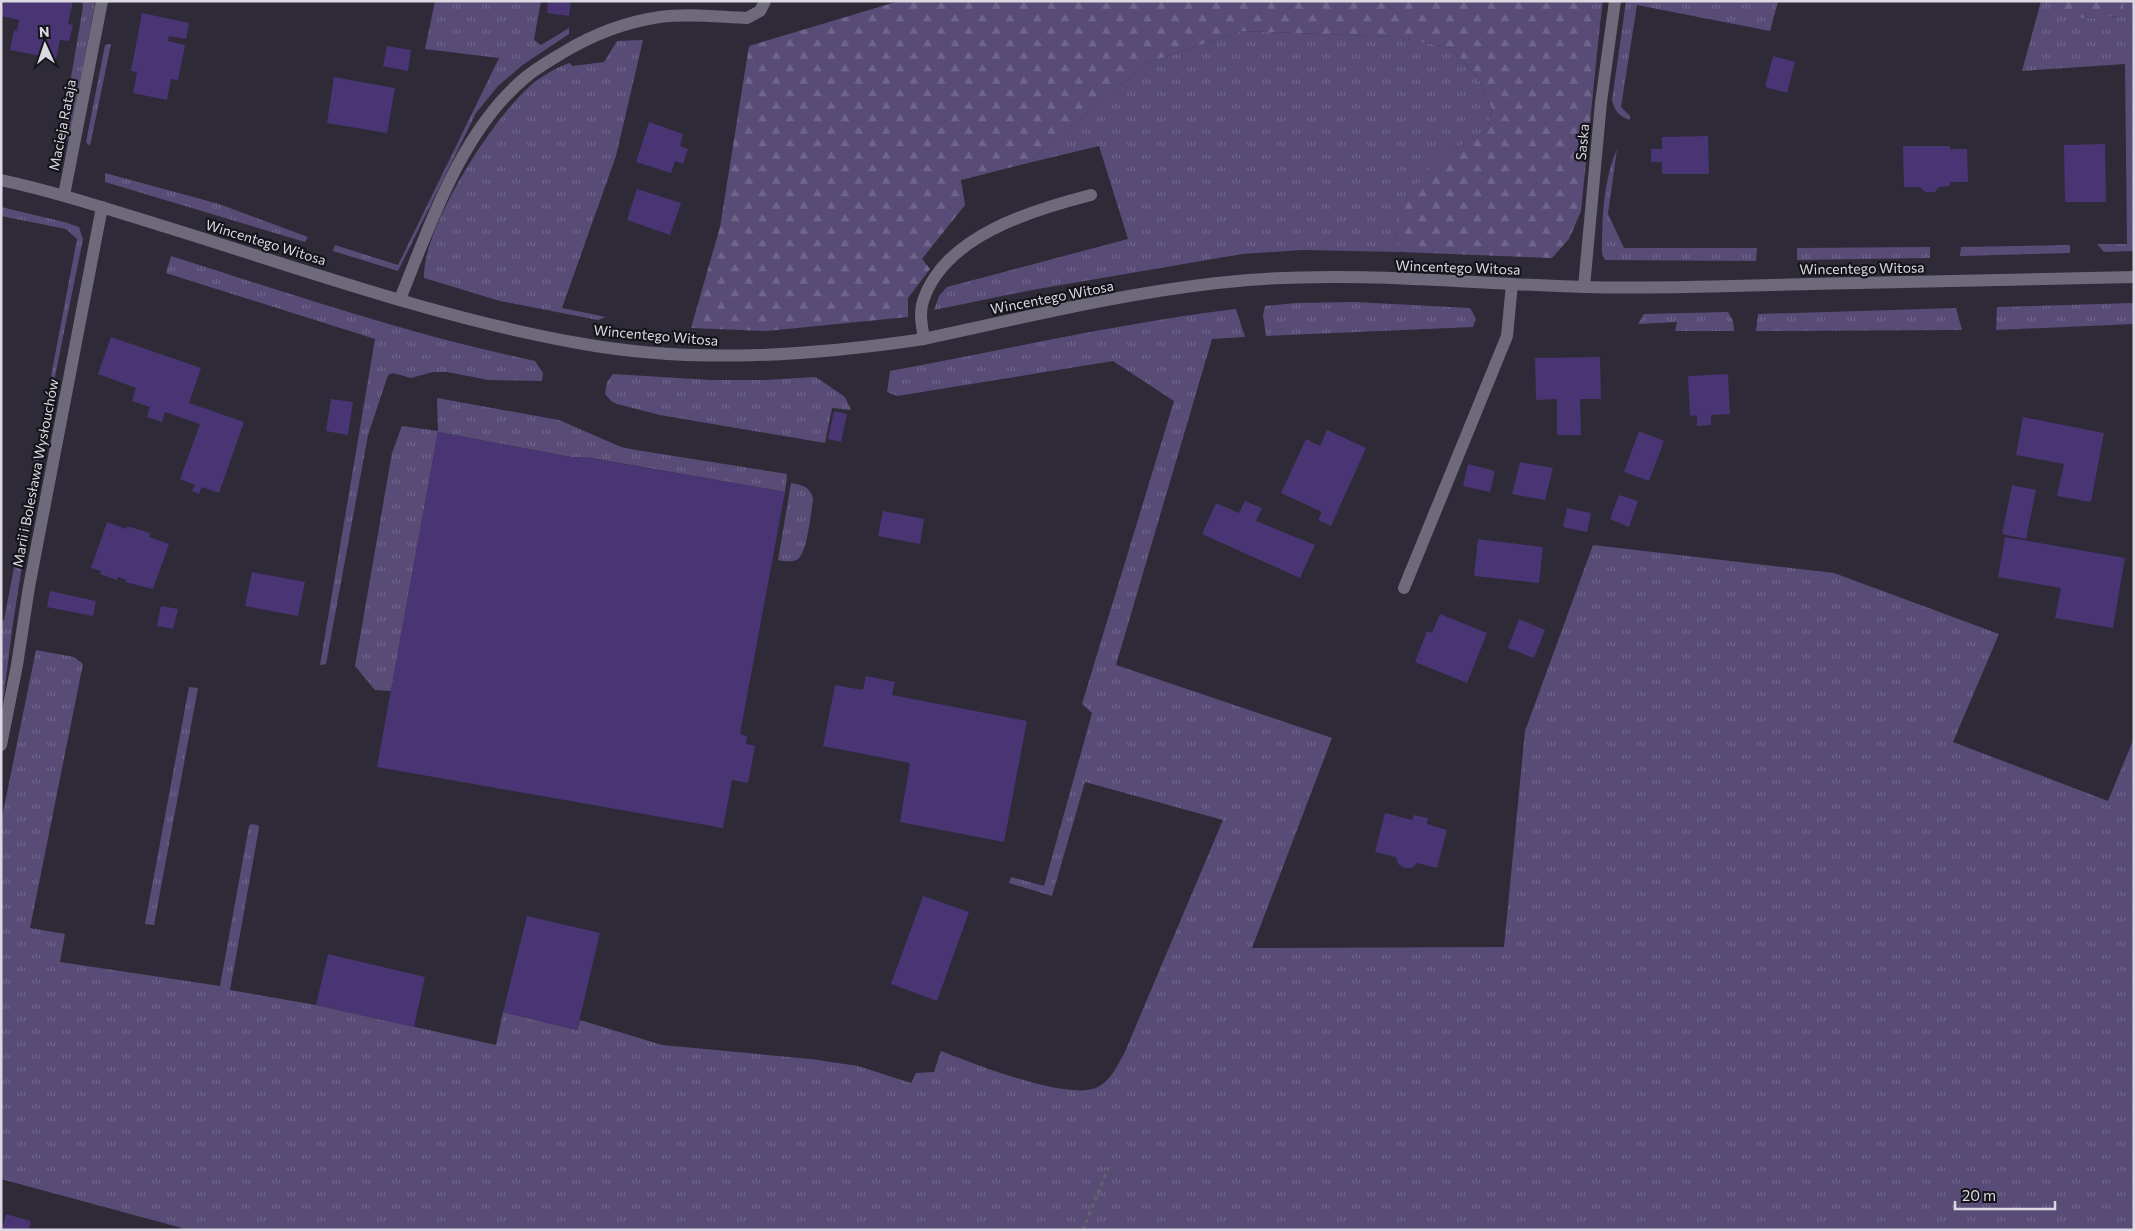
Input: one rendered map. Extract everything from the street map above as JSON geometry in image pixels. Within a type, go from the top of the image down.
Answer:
[{"type":"street","name":"Macieja Rataja","points":[[64,195],[102,1]]},
{"type":"street","points":[[400,299],[428,230],[467,148],[509,93],[526,77],[544,64],[594,36],[630,23],[662,16],[747,18],[760,11],[765,1]]},
{"type":"street","name":"Saska","points":[[1584,287],[1601,102],[1615,1]]},
{"type":"street","name":"Wincentego Witosa","points":[[1,180],[64,195],[400,299],[489,324],[578,344],[712,356],[818,352],[924,339],[1193,286],[1300,277],[1584,287],[1681,287],[2134,278]]},
{"type":"street","points":[[924,339],[921,319],[923,302],[935,279],[958,252],[1012,218],[1043,207],[1091,195]]},
{"type":"street","name":"Marii i Bolesława Wysłouchów","points":[[1,744],[17,665],[29,587],[102,207]]},
{"type":"street","points":[[1404,588],[1507,336],[1512,284]]},
{"type":"path","points":[[1083,1230],[1109,1166]]},
{"type":"green space","points":[[82,1],[95,3],[70,136],[60,149],[54,140],[61,136],[83,7]]},
{"type":"green space","points":[[435,1],[541,1],[534,40],[541,45],[569,28],[569,34],[524,64],[498,86],[476,113],[398,271],[333,251],[335,245],[398,265],[499,58],[425,49]]},
{"type":"green space","points":[[899,1],[1581,1],[1600,24],[1581,211],[1569,239],[1552,258],[1401,252],[1394,232],[1400,209],[1435,161],[1486,131],[1492,109],[1478,77],[1451,48],[1397,37],[1242,31],[1147,63],[1028,163],[961,180],[965,205],[922,259],[930,269],[908,298],[908,317],[767,331],[691,328],[720,227],[749,46]]},
{"type":"green space","points":[[1581,1],[1603,1],[1600,24]]},
{"type":"green space","points":[[1626,1],[1778,1],[1770,31],[1637,5],[1621,107],[1630,116],[1630,120],[1618,113],[1612,100]]},
{"type":"green space","points":[[2041,1],[2050,1],[2082,18],[2123,16],[2123,1],[2134,1],[2134,251],[2104,252],[2097,244],[2127,244],[2125,64],[2022,71]]},
{"type":"green space","points":[[2050,1],[2123,1],[2123,16],[2081,18]]},
{"type":"green space","points":[[1242,31],[1397,37],[1451,48],[1478,77],[1492,109],[1486,131],[1435,161],[1394,232],[1401,252],[1302,250],[1242,254],[1032,290],[934,310],[939,296],[947,287],[1128,239],[1099,146],[1028,163],[1147,63]]},
{"type":"green space","points":[[643,40],[616,156],[562,308],[606,317],[598,320],[500,301],[424,278],[426,257],[434,232],[447,204],[479,148],[514,102],[534,82],[559,67],[569,63],[573,66],[604,62],[617,41]]},
{"type":"green space","points":[[111,44],[90,146],[86,142],[105,45]]},
{"type":"green space","points":[[1617,149],[1608,214],[1624,248],[1757,248],[1756,261],[1605,260],[1602,254],[1604,201],[1612,162]]},
{"type":"green space","points":[[105,173],[219,204],[308,237],[305,242],[105,182]]},
{"type":"green space","points":[[1,207],[79,227],[83,239],[48,411],[44,413],[77,239],[66,229],[1,216]]},
{"type":"green space","points":[[2070,245],[2070,253],[1960,256],[1961,247]]},
{"type":"green space","points":[[1930,247],[1930,258],[1797,260],[1797,248]]},
{"type":"green space","points":[[171,256],[397,326],[489,351],[535,361],[543,373],[542,381],[489,380],[447,372],[433,372],[411,378],[393,373],[388,375],[368,435],[326,664],[320,665],[375,339],[166,273]]},
{"type":"green space","points":[[1354,302],[1470,308],[1476,319],[1473,327],[1266,336],[1263,315],[1265,306],[1296,303]]},
{"type":"green space","points":[[2134,303],[2134,324],[1996,330],[1997,307]]},
{"type":"green space","points":[[1956,308],[1962,330],[1756,331],[1758,314]]},
{"type":"green space","points":[[1236,309],[1245,337],[1212,339],[1116,665],[1332,738],[1252,948],[1504,947],[1525,731],[1593,545],[1834,573],[1999,634],[1953,742],[2108,801],[2134,738],[2134,1230],[182,1230],[182,1228],[1,1179],[1,822],[36,650],[74,657],[83,664],[30,928],[65,934],[60,962],[220,986],[249,826],[251,824],[258,825],[259,828],[230,990],[316,1005],[496,1045],[503,1012],[577,1030],[580,1020],[662,1045],[811,1059],[858,1066],[911,1083],[916,1073],[934,1072],[941,1051],[997,1072],[1044,1085],[1084,1090],[1103,1084],[1107,1081],[1124,1054],[1223,820],[1085,782],[1052,896],[1009,883],[1011,877],[1044,886],[1092,713],[1082,704],[1174,401],[1113,361],[897,396],[887,392],[890,371],[1105,329]]},
{"type":"green space","points":[[1728,312],[1733,321],[1734,331],[1675,331],[1677,322],[1638,324],[1644,314]]},
{"type":"green space","points":[[613,374],[711,380],[764,380],[816,377],[845,397],[851,410],[832,408],[825,443],[660,415],[617,404],[611,401],[605,394],[607,382]]},
{"type":"green space","points":[[437,398],[559,420],[621,447],[787,474],[785,492],[591,458],[571,457],[438,432],[391,691],[375,690],[355,666],[392,453],[402,426],[438,431]]},
{"type":"green space","points":[[40,431],[43,433],[13,623],[1,717],[1,620],[4,620]]},
{"type":"green space","points":[[791,483],[806,488],[811,493],[813,500],[808,532],[804,549],[798,559],[793,561],[778,560]]},
{"type":"green space","points":[[189,687],[198,688],[154,925],[145,924]]},
{"type":"building","points":[[4,1],[73,1],[68,24],[73,25],[69,41],[60,40],[56,59],[10,50],[14,30],[17,31],[19,20],[1,16]]},
{"type":"building","points":[[548,1],[571,1],[569,16],[547,13]]},
{"type":"building","points":[[142,13],[189,23],[186,39],[169,36],[168,41],[185,45],[178,80],[171,79],[167,100],[133,93],[137,72],[131,71]]},
{"type":"building","points":[[387,46],[411,50],[408,71],[383,66]]},
{"type":"building","points":[[1773,56],[1795,62],[1787,93],[1765,87]]},
{"type":"building","points":[[334,77],[395,88],[387,133],[327,123]]},
{"type":"building","points":[[649,122],[683,134],[680,146],[688,149],[683,164],[675,161],[671,173],[636,162]]},
{"type":"building","points":[[1708,136],[1709,174],[1662,174],[1662,162],[1651,162],[1651,149],[1662,149],[1662,137]]},
{"type":"building","points":[[2105,144],[2106,202],[2065,202],[2064,145]]},
{"type":"building","points":[[1903,146],[1950,146],[1950,149],[1967,149],[1968,182],[1950,182],[1950,186],[1939,187],[1935,192],[1925,192],[1920,187],[1904,187]]},
{"type":"building","points":[[637,189],[681,203],[670,235],[627,220]]},
{"type":"building","points":[[111,337],[201,368],[189,403],[244,422],[219,493],[202,487],[199,494],[192,491],[195,485],[180,479],[200,424],[165,412],[162,422],[147,417],[150,407],[132,401],[136,388],[98,374]]},
{"type":"building","points":[[1600,357],[1601,399],[1580,399],[1581,435],[1557,435],[1557,399],[1536,400],[1535,358]]},
{"type":"building","points":[[1728,374],[1730,414],[1711,415],[1711,425],[1697,426],[1697,415],[1690,416],[1688,376]]},
{"type":"building","points":[[331,399],[353,402],[348,435],[326,431]]},
{"type":"building","points":[[834,411],[847,414],[841,442],[828,439]]},
{"type":"building","points":[[2023,417],[2104,433],[2091,502],[2057,496],[2064,464],[2016,455]]},
{"type":"building","points":[[1327,430],[1366,448],[1331,526],[1318,520],[1322,512],[1281,493],[1306,439],[1320,446]]},
{"type":"building","points":[[1639,431],[1664,441],[1649,481],[1624,472]]},
{"type":"building","points":[[438,432],[571,457],[590,458],[785,492],[740,734],[747,736],[746,744],[755,746],[748,783],[732,780],[723,828],[377,767]]},
{"type":"building","points":[[1520,462],[1553,468],[1545,500],[1512,494]]},
{"type":"building","points":[[1468,464],[1495,471],[1490,492],[1463,486]]},
{"type":"building","points":[[2012,485],[2036,490],[2026,539],[2002,534]]},
{"type":"building","points":[[1619,495],[1638,501],[1629,527],[1610,519]]},
{"type":"building","points":[[1245,501],[1262,508],[1256,521],[1315,545],[1300,578],[1202,534],[1216,503],[1239,513]]},
{"type":"building","points":[[1567,508],[1591,513],[1587,532],[1563,527]]},
{"type":"building","points":[[883,511],[924,519],[920,544],[878,536]]},
{"type":"building","points":[[107,522],[126,529],[127,526],[150,533],[149,537],[169,544],[153,589],[125,582],[126,580],[118,577],[117,580],[100,574],[101,571],[91,568]]},
{"type":"building","points":[[2005,537],[2125,558],[2113,628],[2055,618],[2061,588],[1998,577]]},
{"type":"building","points":[[1478,539],[1543,547],[1539,583],[1474,576]]},
{"type":"building","points":[[252,572],[305,582],[298,616],[245,606]]},
{"type":"building","points":[[50,591],[96,601],[93,616],[47,607]]},
{"type":"building","points":[[161,606],[178,609],[173,629],[157,626]]},
{"type":"building","points":[[1440,614],[1487,633],[1467,683],[1415,662],[1427,631],[1432,633]]},
{"type":"building","points":[[1519,619],[1545,630],[1534,658],[1508,648]]},
{"type":"building","points":[[866,676],[895,682],[892,695],[1027,721],[1004,842],[900,822],[910,763],[823,746],[835,685],[863,690]]},
{"type":"building","points":[[1385,813],[1412,820],[1414,815],[1428,818],[1427,824],[1447,830],[1437,868],[1417,863],[1412,868],[1404,868],[1398,864],[1396,857],[1375,852]]},
{"type":"building","points":[[923,896],[969,912],[937,1001],[891,984]]},
{"type":"building","points":[[527,916],[600,933],[577,1030],[503,1012]]},
{"type":"building","points":[[328,954],[425,977],[414,1027],[316,1005]]},
{"type":"building","points":[[6,1214],[31,1221],[29,1230],[2,1230]]}]
